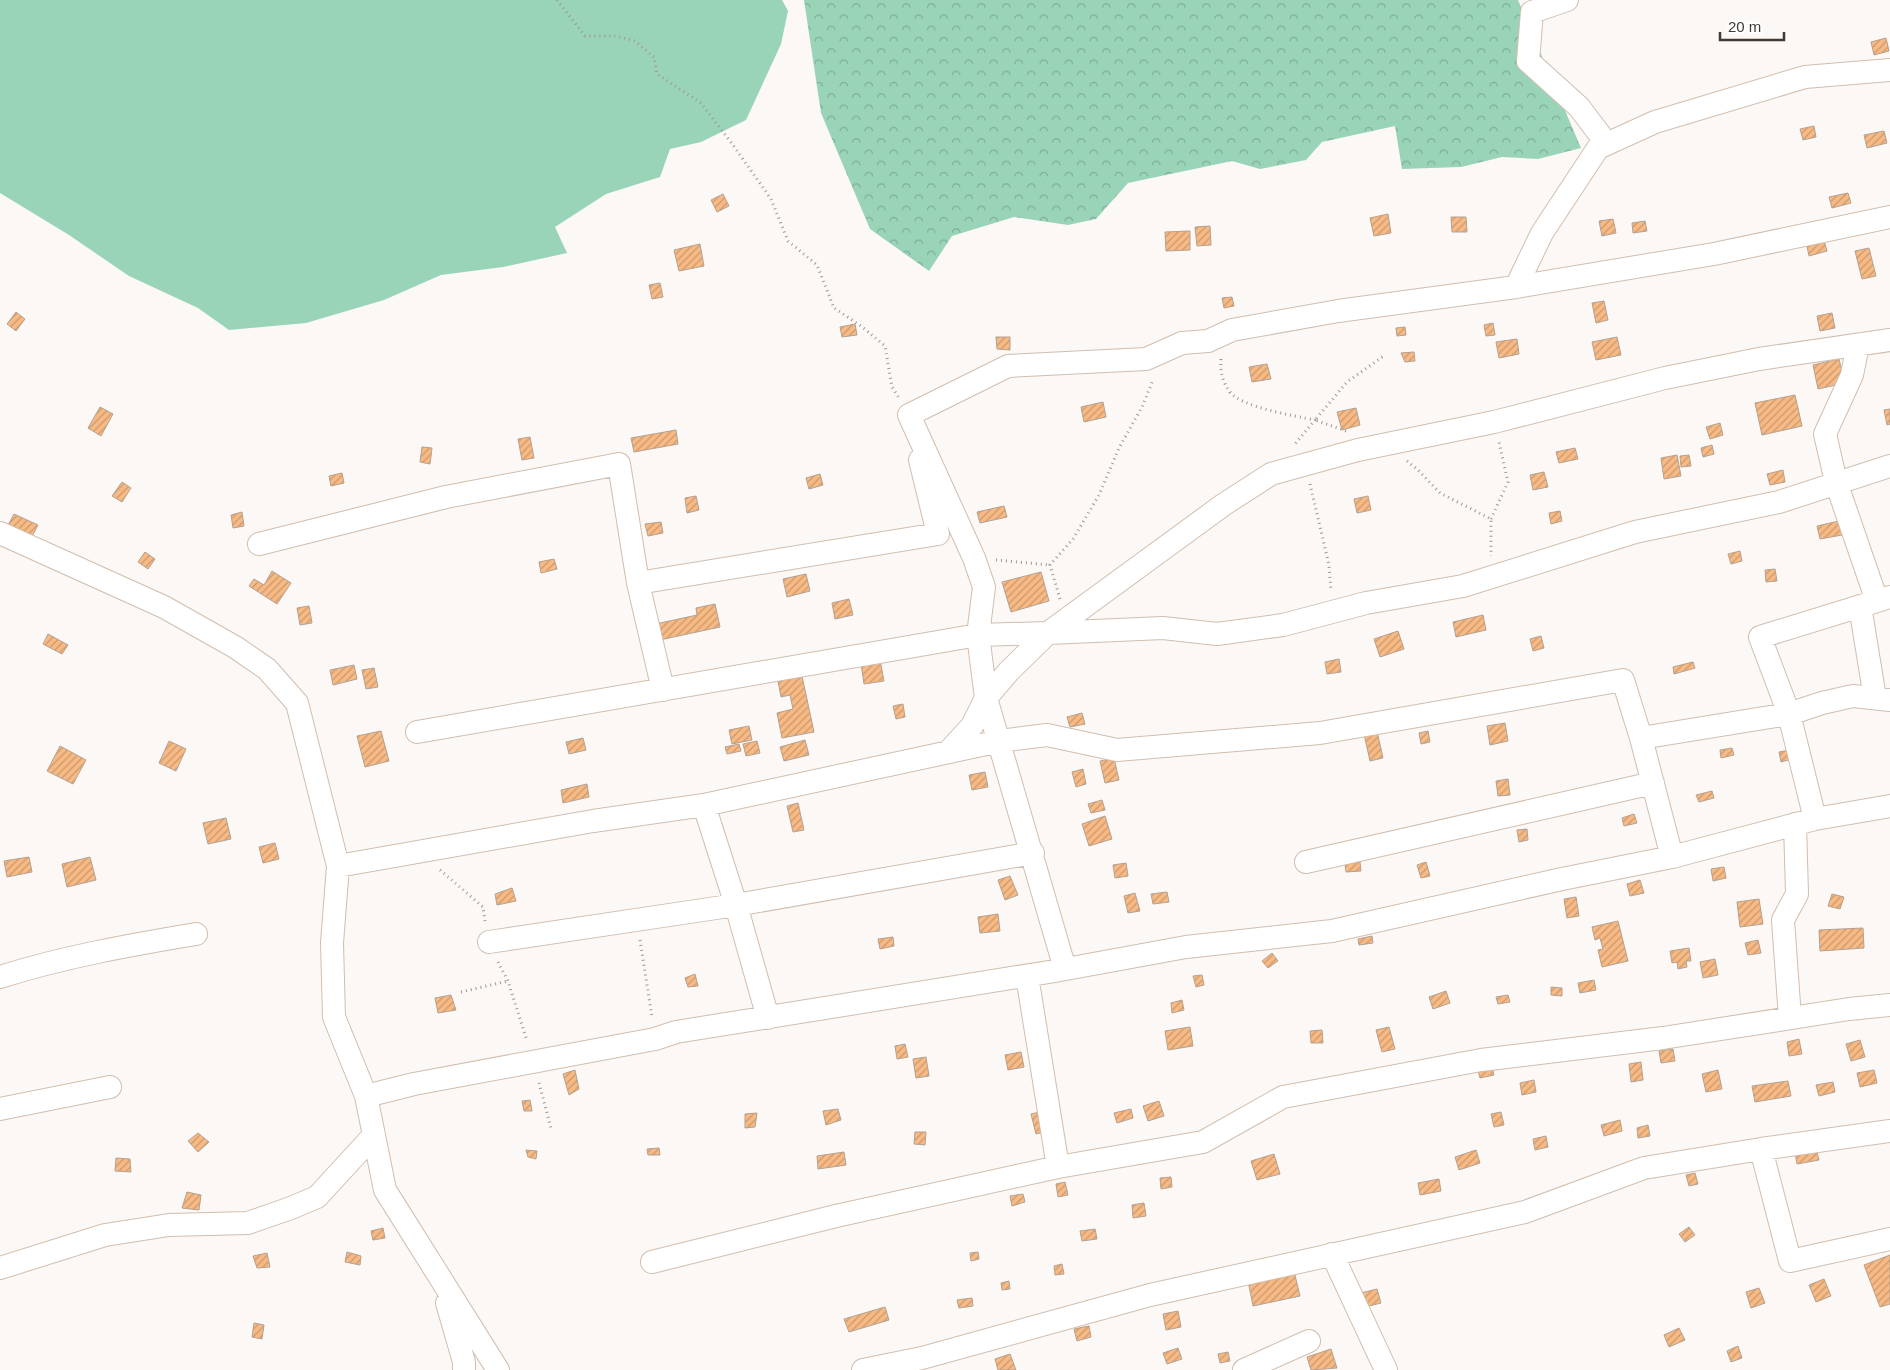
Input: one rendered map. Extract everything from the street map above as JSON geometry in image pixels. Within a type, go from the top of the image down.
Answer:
[{"type":"street","points":[[1567,0],[1532,12],[1528,61],[1579,107],[1607,144]]},
{"type":"street","points":[[1516,287],[1542,233],[1598,148],[1655,122],[1805,77],[1890,70]]},
{"type":"street","points":[[909,415],[1008,366],[1146,359],[1182,343],[1208,341],[1232,330],[1338,311],[1516,287],[1714,254],[1890,217]]},
{"type":"street","points":[[949,751],[972,726],[986,698],[1009,671],[1048,633],[1223,505],[1271,474],[1384,445],[1494,422],[1665,378],[1759,359],[1890,340]]},
{"type":"street","points":[[1641,738],[1789,714],[1822,703],[1853,696],[1882,699],[1876,602],[1836,482],[1825,434],[1852,375],[1858,345]]},
{"type":"street","points":[[909,415],[974,558],[984,587],[978,635],[986,698],[1033,853],[1065,969]]},
{"type":"street","points":[[638,584],[938,534],[909,415]]},
{"type":"street","points":[[260,544],[446,497],[619,464],[638,584],[663,690]]},
{"type":"street","points":[[417,732],[978,635],[1163,628],[1217,634],[1283,625],[1366,603],[1463,586],[1635,532],[1779,502],[1890,466]]},
{"type":"street","points":[[0,533],[164,607],[235,647],[267,669],[296,703],[338,866],[332,942],[334,1017],[366,1096],[385,1190],[498,1370]]},
{"type":"street","points":[[1790,1018],[1784,920],[1797,894],[1805,822],[1789,714],[1760,637],[1876,602]]},
{"type":"street","points":[[338,866],[593,821],[704,805],[1000,740],[1047,735],[1117,750],[1320,733],[1623,680],[1641,738],[1672,857]]},
{"type":"street","points":[[1306,862],[1653,783]]},
{"type":"street","points":[[704,805],[736,905],[768,1018]]},
{"type":"street","points":[[366,1096],[414,1084],[655,1039],[676,1032],[1027,976],[1186,947],[1332,932],[1562,879],[1672,857],[1805,822],[1890,806]]},
{"type":"street","points":[[489,942],[736,905],[1033,853]]},
{"type":"street","points":[[0,977],[145,942],[196,934]]},
{"type":"street","points":[[1027,976],[1058,1167]]},
{"type":"street","points":[[652,1262],[836,1216],[1058,1167],[1204,1142],[1283,1097],[1481,1060],[1663,1038],[1790,1018],[1890,1005]]},
{"type":"street","points":[[0,1109],[110,1087]]},
{"type":"street","points":[[870,1369],[922,1358],[1150,1295],[1525,1212],[1644,1168],[1890,1131]]},
{"type":"street","points":[[0,1268],[105,1235],[169,1225],[248,1223],[291,1208],[317,1197],[374,1135]]},
{"type":"street","points":[[1761,1149],[1790,1261],[1890,1239]]},
{"type":"street","points":[[1332,1254],[1386,1370]]},
{"type":"street","points":[[440,1278],[464,1362],[464,1370]]},
{"type":"street","points":[[1244,1370],[1309,1341]]},
{"type":"path","points":[[556,0],[585,36],[616,36],[635,41],[654,57],[657,74],[701,104],[771,199],[788,241],[817,265],[834,308],[886,346],[892,386],[909,415]]},
{"type":"path","points":[[1219,336],[1221,348],[1220,373],[1231,393],[1259,408],[1315,420],[1349,432]]},
{"type":"path","points":[[1050,565],[1073,539],[1099,495],[1119,448],[1142,407],[1164,351]]},
{"type":"path","points":[[1315,420],[1347,382],[1386,355]]},
{"type":"path","points":[[1491,577],[1491,518],[1508,482],[1494,422]]},
{"type":"path","points":[[1384,445],[1417,468],[1440,493],[1491,518]]},
{"type":"path","points":[[1305,464],[1328,565],[1332,612]]},
{"type":"path","points":[[974,558],[1050,565]]},
{"type":"path","points":[[1050,565],[1066,621]]},
{"type":"path","points":[[415,852],[448,876],[483,907],[489,942],[508,981],[551,1128]]},
{"type":"path","points":[[637,919],[655,1039]]},
{"type":"path","points":[[461,992],[508,981]]},
{"type":"green space","points":[[0,0],[782,0],[788,11],[781,44],[746,120],[701,142],[670,149],[660,177],[606,194],[555,227],[567,253],[503,267],[441,275],[384,300],[306,323],[229,330],[198,308],[129,276],[69,235],[0,193]]},
{"type":"green space","points":[[804,0],[1518,0],[1581,148],[1538,159],[1502,157],[1461,167],[1402,169],[1395,126],[1322,142],[1306,160],[1260,169],[1232,161],[1128,183],[1096,219],[1068,225],[1014,217],[952,236],[929,271],[870,229],[821,113]]},
{"type":"building","points":[[1886,38],[1889,51],[1874,55],[1871,42]]},
{"type":"building","points":[[1814,126],[1816,137],[1803,140],[1800,129]]},
{"type":"building","points":[[1884,131],[1887,143],[1867,148],[1864,135]]},
{"type":"building","points":[[1848,193],[1851,203],[1832,208],[1829,197]]},
{"type":"building","points":[[723,194],[729,206],[717,212],[711,200]]},
{"type":"building","points":[[1388,214],[1391,233],[1374,236],[1370,218]]},
{"type":"building","points":[[1451,217],[1466,217],[1467,232],[1452,232]]},
{"type":"building","points":[[1613,219],[1616,233],[1602,236],[1599,221]]},
{"type":"building","points":[[1645,221],[1647,231],[1633,233],[1632,223]]},
{"type":"building","points":[[1210,226],[1211,245],[1197,246],[1195,227]]},
{"type":"building","points":[[1190,231],[1190,250],[1166,251],[1165,232]]},
{"type":"building","points":[[1823,237],[1827,251],[1809,256],[1806,242]]},
{"type":"building","points":[[700,244],[704,266],[679,271],[674,250]]},
{"type":"building","points":[[1869,248],[1876,276],[1862,279],[1855,251]]},
{"type":"building","points":[[660,283],[663,297],[652,299],[649,285]]},
{"type":"building","points":[[1232,297],[1234,306],[1224,308],[1222,298]]},
{"type":"building","points":[[1604,301],[1608,320],[1596,323],[1592,303]]},
{"type":"building","points":[[16,312],[25,319],[16,331],[7,324]]},
{"type":"building","points":[[1832,313],[1835,328],[1820,331],[1817,316]]},
{"type":"building","points":[[1493,323],[1495,335],[1486,336],[1484,325]]},
{"type":"building","points":[[855,324],[857,335],[842,337],[840,327]]},
{"type":"building","points":[[1405,327],[1406,335],[1397,336],[1396,328]]},
{"type":"building","points":[[996,337],[1010,337],[1010,350],[997,349]]},
{"type":"building","points":[[1617,337],[1621,355],[1596,360],[1592,342]]},
{"type":"building","points":[[1517,339],[1519,354],[1499,358],[1496,342]]},
{"type":"building","points":[[1414,352],[1415,361],[1405,362],[1401,353]]},
{"type":"building","points":[[1839,359],[1845,383],[1818,389],[1813,365]]},
{"type":"building","points":[[1267,364],[1271,379],[1252,382],[1249,367]]},
{"type":"building","points":[[1795,395],[1802,426],[1762,435],[1755,403]]},
{"type":"building","points":[[1103,402],[1106,417],[1084,422],[1081,407]]},
{"type":"building","points":[[100,407],[113,414],[101,436],[88,428]]},
{"type":"building","points":[[1356,408],[1360,425],[1342,430],[1337,412]]},
{"type":"building","points":[[1890,409],[1890,424],[1887,425],[1884,410]]},
{"type":"building","points":[[1720,423],[1723,435],[1710,439],[1706,427]]},
{"type":"building","points":[[676,430],[678,444],[634,452],[631,438]]},
{"type":"building","points":[[530,437],[534,458],[522,460],[518,439]]},
{"type":"building","points":[[1712,445],[1714,454],[1703,457],[1701,448]]},
{"type":"building","points":[[422,447],[432,448],[430,464],[420,462]]},
{"type":"building","points":[[1575,448],[1578,459],[1559,463],[1556,452]]},
{"type":"building","points":[[1677,455],[1681,476],[1664,479],[1661,458]]},
{"type":"building","points":[[1689,455],[1691,466],[1681,467],[1680,456]]},
{"type":"building","points":[[1783,470],[1785,482],[1770,485],[1767,474]]},
{"type":"building","points":[[1544,472],[1548,487],[1533,490],[1530,475]]},
{"type":"building","points":[[342,473],[344,483],[331,486],[329,476]]},
{"type":"building","points":[[820,474],[823,485],[809,489],[806,478]]},
{"type":"building","points":[[122,482],[131,488],[122,502],[112,496]]},
{"type":"building","points":[[696,496],[699,510],[687,513],[685,498]]},
{"type":"building","points":[[1368,496],[1371,510],[1357,513],[1354,499]]},
{"type":"building","points":[[1004,506],[1007,517],[980,523],[977,512]]},
{"type":"building","points":[[1560,511],[1562,521],[1551,524],[1549,513]]},
{"type":"building","points":[[242,512],[244,526],[233,528],[231,515]]},
{"type":"building","points":[[14,514],[38,525],[29,542],[5,531]]},
{"type":"building","points":[[1839,521],[1842,535],[1820,539],[1817,526]]},
{"type":"building","points":[[661,522],[663,533],[648,536],[645,524]]},
{"type":"building","points":[[1740,551],[1742,561],[1731,564],[1728,554]]},
{"type":"building","points":[[145,552],[155,559],[148,569],[138,562]]},
{"type":"building","points":[[554,559],[557,569],[541,573],[539,562]]},
{"type":"building","points":[[1775,569],[1777,581],[1766,582],[1765,570]]},
{"type":"building","points":[[272,571],[291,583],[277,604],[249,586],[254,579],[264,585]]},
{"type":"building","points":[[1041,572],[1049,601],[1011,612],[1002,582]]},
{"type":"building","points":[[806,574],[810,591],[787,597],[783,579]]},
{"type":"building","points":[[849,599],[853,615],[835,619],[832,603]]},
{"type":"building","points":[[715,604],[720,627],[655,641],[651,625],[697,615],[696,608]]},
{"type":"building","points":[[309,606],[312,623],[300,625],[297,608]]},
{"type":"building","points":[[1483,615],[1486,630],[1456,637],[1453,622]]},
{"type":"building","points":[[1398,631],[1404,649],[1380,657],[1374,639]]},
{"type":"building","points":[[48,634],[68,645],[62,654],[43,644]]},
{"type":"building","points":[[1541,636],[1544,648],[1533,651],[1530,639]]},
{"type":"building","points":[[1339,659],[1341,672],[1327,674],[1325,662]]},
{"type":"building","points":[[880,660],[884,681],[864,684],[861,663]]},
{"type":"building","points":[[1693,662],[1695,668],[1674,674],[1673,667]]},
{"type":"building","points":[[354,665],[357,679],[333,685],[330,670]]},
{"type":"building","points":[[374,668],[378,687],[366,689],[362,670]]},
{"type":"building","points":[[802,676],[814,732],[782,738],[777,713],[793,709],[790,695],[781,697],[778,681]]},
{"type":"building","points":[[903,704],[905,717],[896,719],[893,706]]},
{"type":"building","points":[[1082,713],[1085,724],[1070,727],[1067,717]]},
{"type":"building","points":[[1505,723],[1508,741],[1490,745],[1487,726]]},
{"type":"building","points":[[749,726],[752,740],[732,744],[729,730]]},
{"type":"building","points":[[381,731],[389,761],[365,767],[357,736]]},
{"type":"building","points":[[1377,731],[1383,758],[1370,761],[1364,734]]},
{"type":"building","points":[[1428,731],[1430,742],[1421,744],[1419,733]]},
{"type":"building","points":[[583,738],[586,750],[569,754],[566,742]]},
{"type":"building","points":[[805,740],[809,755],[784,761],[780,747]]},
{"type":"building","points":[[169,741],[186,749],[176,771],[159,763]]},
{"type":"building","points":[[757,741],[760,753],[746,756],[743,744]]},
{"type":"building","points":[[739,744],[741,751],[727,754],[725,747]]},
{"type":"building","points":[[60,746],[86,760],[73,784],[47,771]]},
{"type":"building","points":[[1732,748],[1734,755],[1721,758],[1720,750]]},
{"type":"building","points":[[1790,750],[1792,759],[1781,762],[1779,752]]},
{"type":"building","points":[[1114,758],[1119,780],[1105,783],[1100,761]]},
{"type":"building","points":[[1083,769],[1086,784],[1076,787],[1072,772]]},
{"type":"building","points":[[985,772],[988,787],[972,790],[969,775]]},
{"type":"building","points":[[1508,779],[1510,795],[1498,796],[1496,781]]},
{"type":"building","points":[[587,784],[589,797],[563,803],[561,790]]},
{"type":"building","points":[[1712,791],[1714,798],[1699,802],[1696,795]]},
{"type":"building","points":[[1102,800],[1105,810],[1091,813],[1088,804]]},
{"type":"building","points":[[798,803],[804,830],[793,832],[787,806]]},
{"type":"building","points":[[1634,814],[1637,823],[1624,826],[1622,818]]},
{"type":"building","points":[[1105,816],[1112,839],[1089,846],[1082,824]]},
{"type":"building","points":[[226,818],[231,839],[208,844],[203,823]]},
{"type":"building","points":[[1527,829],[1528,840],[1519,842],[1517,830]]},
{"type":"building","points":[[275,843],[279,859],[263,863],[259,847]]},
{"type":"building","points":[[29,857],[32,872],[7,877],[4,861]]},
{"type":"building","points":[[90,857],[96,880],[67,887],[62,864]]},
{"type":"building","points":[[1360,862],[1361,871],[1346,872],[1345,864]]},
{"type":"building","points":[[1426,862],[1430,876],[1421,878],[1417,865]]},
{"type":"building","points":[[1126,863],[1128,876],[1115,878],[1113,865]]},
{"type":"building","points":[[1724,867],[1726,878],[1713,881],[1711,869]]},
{"type":"building","points":[[1010,876],[1018,895],[1005,900],[998,880]]},
{"type":"building","points":[[1640,880],[1644,893],[1630,896],[1627,884]]},
{"type":"building","points":[[512,888],[516,901],[497,905],[495,894]]},
{"type":"building","points":[[1167,892],[1169,902],[1153,904],[1151,894]]},
{"type":"building","points":[[1135,893],[1140,911],[1128,913],[1124,896]]},
{"type":"building","points":[[1832,894],[1844,897],[1840,909],[1828,906]]},
{"type":"building","points":[[1576,897],[1579,916],[1567,918],[1564,899]]},
{"type":"building","points":[[1759,899],[1763,924],[1740,927],[1737,902]]},
{"type":"building","points":[[998,914],[1000,931],[980,933],[978,917]]},
{"type":"building","points":[[1618,921],[1628,961],[1602,967],[1598,950],[1603,949],[1600,938],[1595,940],[1592,927]]},
{"type":"building","points":[[1863,928],[1864,948],[1820,951],[1819,930]]},
{"type":"building","points":[[1372,936],[1373,943],[1359,945],[1358,939]]},
{"type":"building","points":[[893,937],[894,946],[880,949],[878,939]]},
{"type":"building","points":[[1758,940],[1761,953],[1748,955],[1745,943]]},
{"type":"building","points":[[1689,948],[1691,961],[1686,961],[1687,967],[1678,969],[1677,962],[1672,963],[1670,951]]},
{"type":"building","points":[[1272,953],[1278,961],[1268,968],[1262,961]]},
{"type":"building","points":[[1715,959],[1718,975],[1703,978],[1700,962]]},
{"type":"building","points":[[695,974],[698,986],[688,987],[685,978]]},
{"type":"building","points":[[1202,975],[1204,985],[1196,987],[1193,976]]},
{"type":"building","points":[[1594,980],[1596,990],[1580,993],[1578,983]]},
{"type":"building","points":[[1551,987],[1562,988],[1562,996],[1551,995]]},
{"type":"building","points":[[1446,991],[1450,1003],[1433,1009],[1429,997]]},
{"type":"building","points":[[451,995],[456,1010],[438,1013],[435,998]]},
{"type":"building","points":[[1508,995],[1510,1002],[1498,1004],[1496,997]]},
{"type":"building","points":[[1182,1000],[1184,1010],[1172,1013],[1171,1003]]},
{"type":"building","points":[[1190,1027],[1193,1046],[1168,1050],[1165,1031]]},
{"type":"building","points":[[1389,1027],[1395,1049],[1382,1052],[1376,1030]]},
{"type":"building","points":[[1322,1030],[1323,1043],[1311,1043],[1310,1031]]},
{"type":"building","points":[[1799,1039],[1802,1054],[1789,1056],[1787,1042]]},
{"type":"building","points":[[1860,1040],[1865,1057],[1851,1061],[1846,1044]]},
{"type":"building","points":[[905,1044],[908,1057],[897,1059],[895,1046]]},
{"type":"building","points":[[1673,1049],[1675,1061],[1661,1063],[1659,1051]]},
{"type":"building","points":[[1021,1052],[1024,1067],[1008,1070],[1005,1055]]},
{"type":"building","points":[[926,1057],[929,1076],[916,1078],[913,1059]]},
{"type":"building","points":[[1641,1062],[1643,1080],[1631,1082],[1629,1064]]},
{"type":"building","points":[[1492,1067],[1494,1075],[1480,1078],[1478,1071]]},
{"type":"building","points":[[575,1070],[579,1089],[569,1095],[563,1074]]},
{"type":"building","points":[[1718,1070],[1722,1089],[1706,1092],[1702,1074]]},
{"type":"building","points":[[1874,1070],[1877,1083],[1860,1087],[1857,1073]]},
{"type":"building","points":[[1534,1080],[1536,1092],[1522,1095],[1520,1083]]},
{"type":"building","points":[[1788,1081],[1791,1096],[1755,1102],[1752,1086]]},
{"type":"building","points":[[1833,1082],[1835,1092],[1819,1096],[1816,1085]]},
{"type":"building","points":[[530,1100],[532,1111],[524,1111],[522,1101]]},
{"type":"building","points":[[1159,1101],[1164,1116],[1148,1121],[1143,1106]]},
{"type":"building","points":[[838,1109],[841,1120],[826,1125],[823,1111]]},
{"type":"building","points":[[1131,1109],[1133,1118],[1117,1123],[1114,1113]]},
{"type":"building","points":[[1044,1111],[1048,1131],[1036,1134],[1031,1114]]},
{"type":"building","points":[[1501,1112],[1504,1125],[1494,1127],[1491,1114]]},
{"type":"building","points":[[757,1113],[755,1127],[745,1128],[745,1114]]},
{"type":"building","points":[[1620,1120],[1622,1131],[1604,1136],[1601,1125]]},
{"type":"building","points":[[1648,1125],[1650,1136],[1638,1138],[1637,1128]]},
{"type":"building","points":[[915,1132],[926,1132],[925,1145],[914,1144]]},
{"type":"building","points":[[198,1133],[209,1142],[198,1152],[188,1141]]},
{"type":"building","points":[[1546,1136],[1548,1147],[1535,1150],[1533,1139]]},
{"type":"building","points":[[659,1148],[660,1155],[648,1155],[647,1149]]},
{"type":"building","points":[[1816,1148],[1819,1160],[1797,1164],[1795,1152]]},
{"type":"building","points":[[526,1150],[537,1151],[536,1159],[528,1157]]},
{"type":"building","points":[[1476,1150],[1480,1163],[1459,1170],[1455,1157]]},
{"type":"building","points":[[844,1152],[846,1165],[818,1169],[817,1156]]},
{"type":"building","points":[[1274,1154],[1280,1174],[1257,1180],[1251,1161]]},
{"type":"building","points":[[116,1158],[130,1159],[131,1172],[115,1171]]},
{"type":"building","points":[[1695,1173],[1698,1184],[1689,1186],[1686,1175]]},
{"type":"building","points":[[1171,1177],[1172,1187],[1161,1189],[1160,1178]]},
{"type":"building","points":[[1439,1179],[1441,1191],[1420,1195],[1418,1183]]},
{"type":"building","points":[[1065,1182],[1068,1195],[1058,1197],[1056,1184]]},
{"type":"building","points":[[187,1192],[201,1195],[199,1210],[182,1208]]},
{"type":"building","points":[[1023,1194],[1025,1202],[1012,1206],[1010,1196]]},
{"type":"building","points":[[1144,1203],[1146,1216],[1133,1218],[1132,1205]]},
{"type":"building","points":[[1689,1227],[1695,1235],[1685,1242],[1679,1234]]},
{"type":"building","points":[[383,1228],[385,1238],[373,1240],[371,1231]]},
{"type":"building","points":[[1095,1229],[1097,1239],[1082,1241],[1080,1231]]},
{"type":"building","points":[[347,1252],[361,1256],[360,1265],[345,1262]]},
{"type":"building","points":[[978,1252],[979,1259],[971,1261],[970,1253]]},
{"type":"building","points":[[267,1253],[270,1267],[257,1268],[253,1256]]},
{"type":"building","points":[[1890,1255],[1890,1304],[1880,1307],[1864,1265]]},
{"type":"building","points":[[1062,1264],[1064,1274],[1055,1275],[1054,1266]]},
{"type":"building","points":[[1294,1271],[1300,1296],[1253,1306],[1248,1281]]},
{"type":"building","points":[[1824,1279],[1831,1296],[1816,1302],[1809,1285]]},
{"type":"building","points":[[1009,1281],[1010,1289],[1002,1290],[1001,1283]]},
{"type":"building","points":[[1759,1288],[1765,1303],[1751,1308],[1746,1292]]},
{"type":"building","points":[[1377,1289],[1381,1303],[1365,1307],[1361,1293]]},
{"type":"building","points":[[972,1298],[973,1306],[959,1308],[957,1300]]},
{"type":"building","points":[[885,1307],[889,1320],[849,1332],[844,1319]]},
{"type":"building","points":[[1178,1311],[1181,1327],[1166,1330],[1163,1314]]},
{"type":"building","points":[[254,1323],[264,1325],[262,1339],[252,1337]]},
{"type":"building","points":[[1089,1326],[1091,1337],[1077,1341],[1074,1329]]},
{"type":"building","points":[[1679,1328],[1685,1340],[1669,1347],[1664,1335]]},
{"type":"building","points":[[1738,1346],[1742,1358],[1731,1362],[1727,1351]]},
{"type":"building","points":[[1178,1348],[1182,1359],[1167,1364],[1163,1353]]},
{"type":"building","points":[[1331,1349],[1337,1368],[1311,1370],[1307,1357]]},
{"type":"building","points":[[1228,1352],[1230,1361],[1220,1363],[1218,1354]]},
{"type":"building","points":[[1010,1354],[1016,1370],[998,1370],[995,1359]]}]
